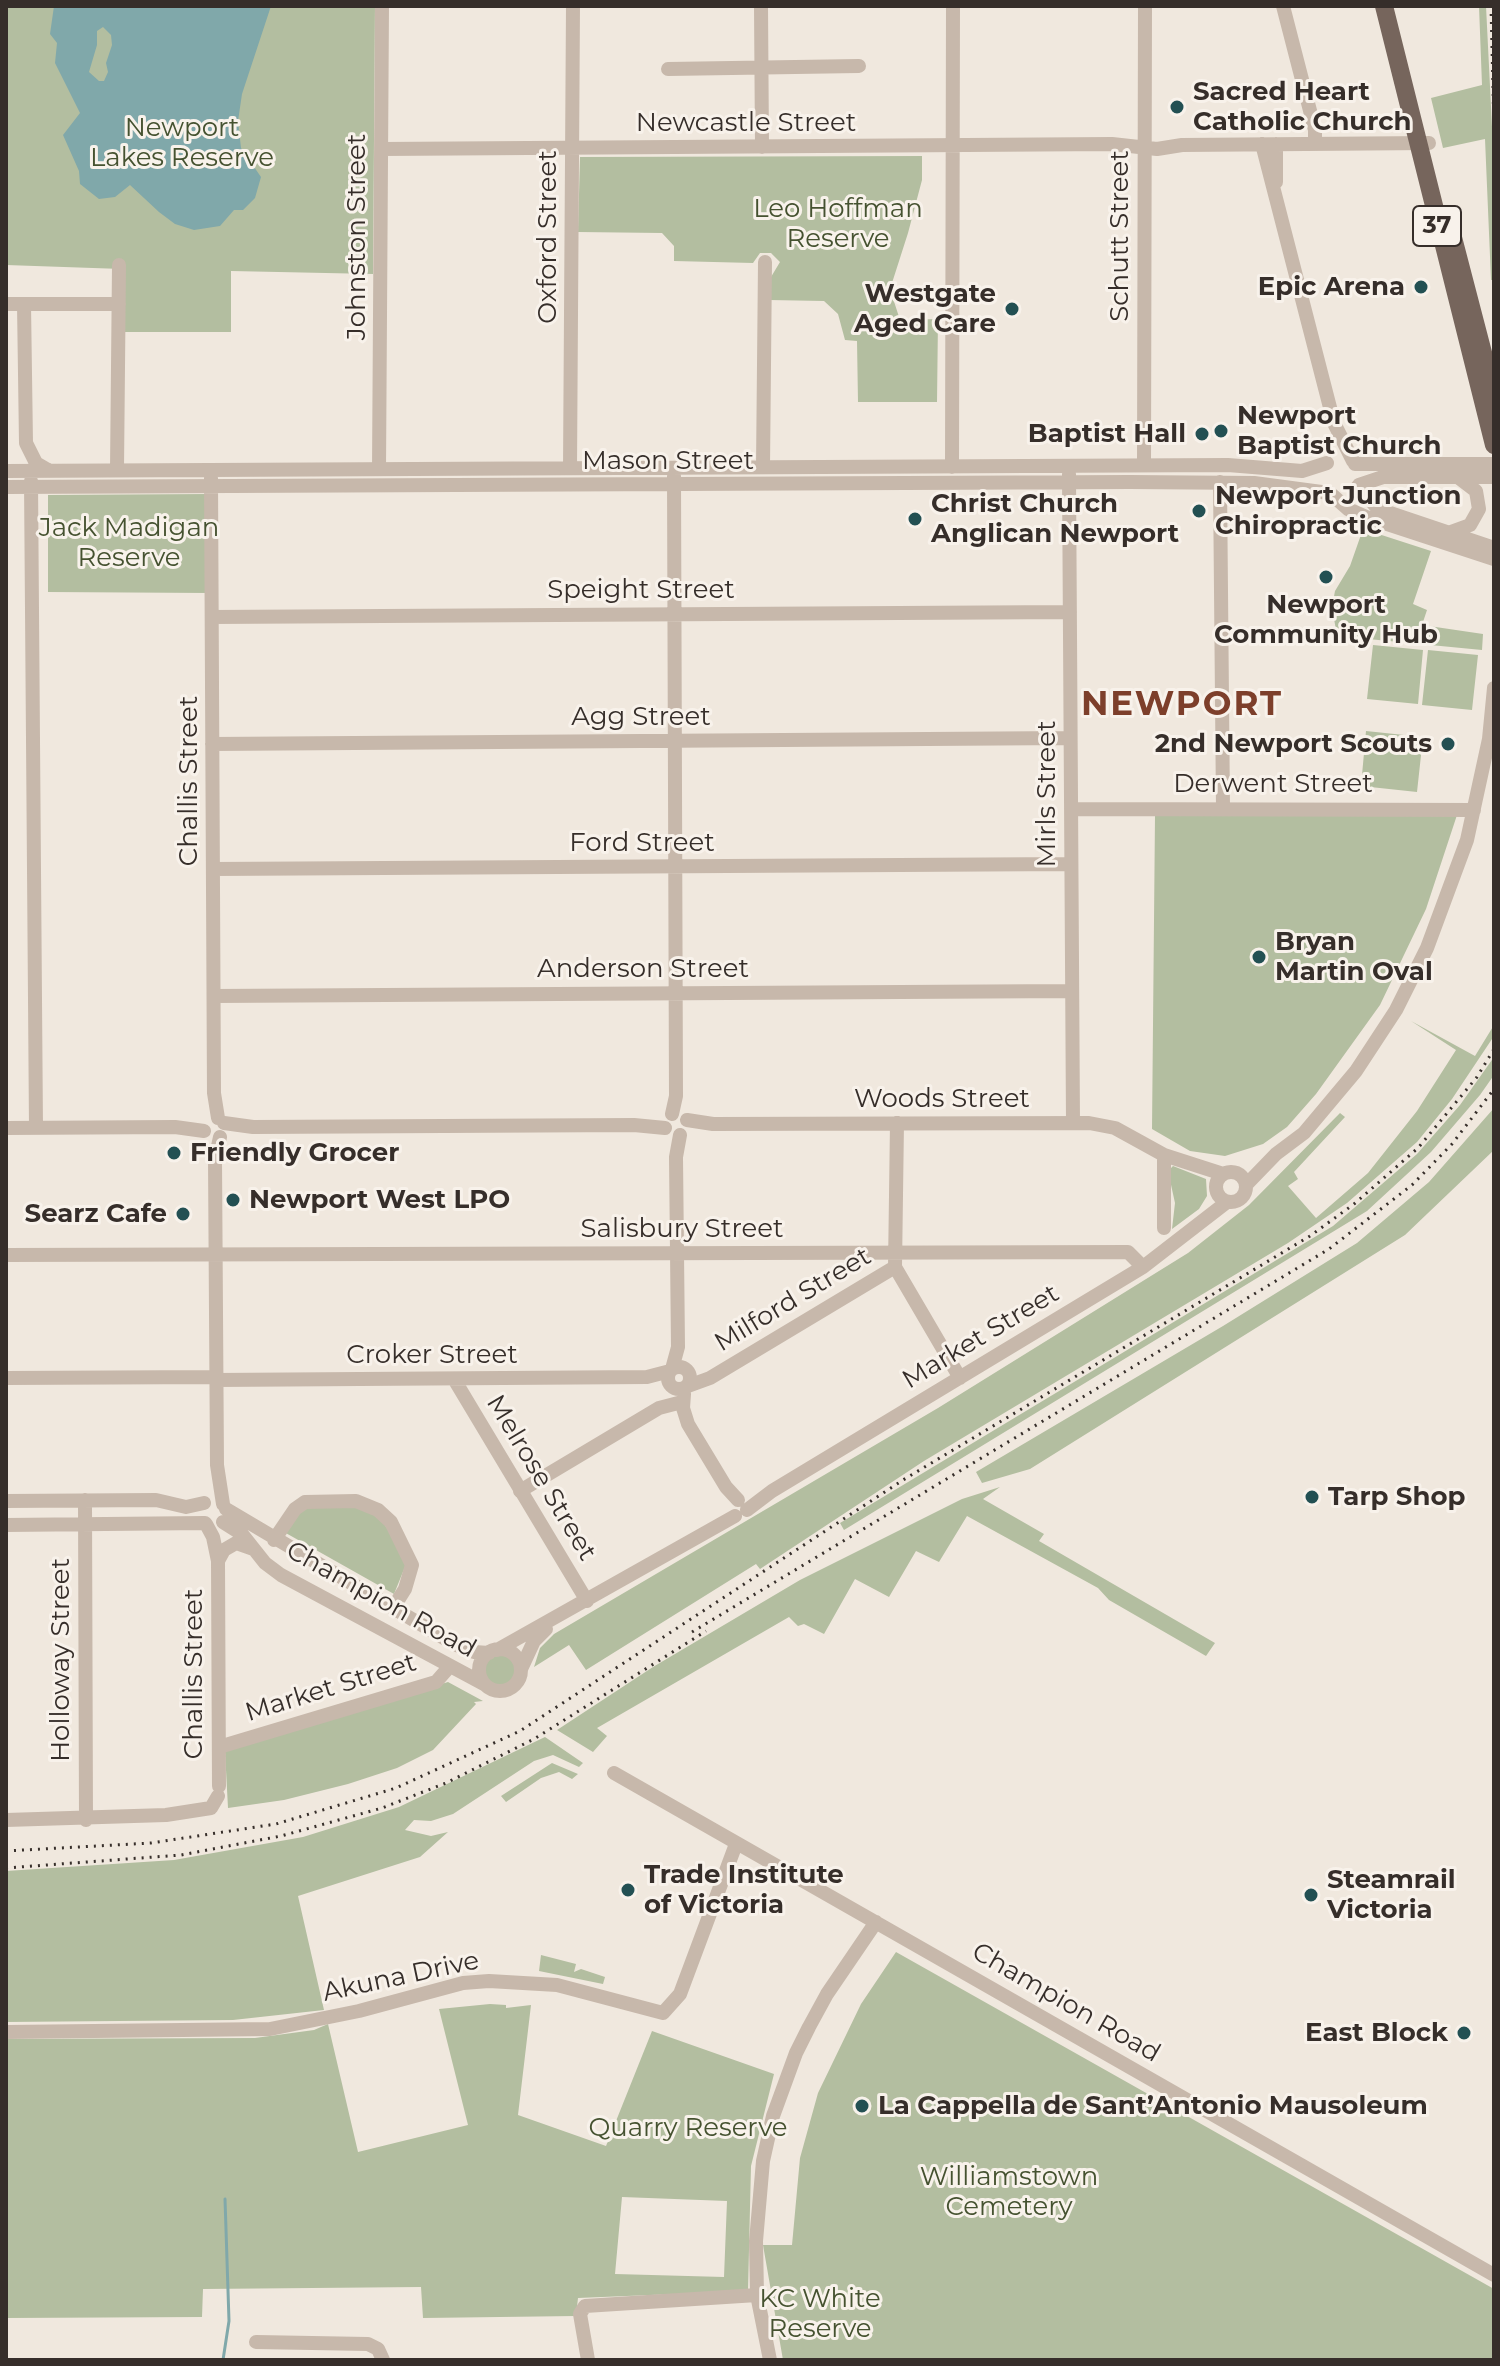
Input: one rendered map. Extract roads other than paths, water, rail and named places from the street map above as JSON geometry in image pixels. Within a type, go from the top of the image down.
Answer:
[{"type":"main road","name":"37","points":[[1384,6],[1494,395]]},
{"type":"main road","name":"37","points":[[1394,6],[1494,445]]},
{"type":"street","name":"Johnston Street","points":[[379,469],[382,6]]},
{"type":"street","name":"Oxford Street","points":[[570,468],[573,6]]},
{"type":"street","points":[[761,6],[762,147]]},
{"type":"street","points":[[952,467],[953,6]]},
{"type":"street","name":"Schutt Street","points":[[1144,465],[1145,6]]},
{"type":"street","points":[[1283,6],[1315,130],[1315,144]]},
{"type":"street","points":[[668,69],[859,66]]},
{"type":"street","name":"Newcastle Street","points":[[382,149],[1423,143]]},
{"type":"street","points":[[1269,144],[1275,186],[1334,423],[1335,449],[1321,477],[1330,494],[1348,509],[1366,517],[1494,559]]},
{"type":"street","points":[[763,467],[765,262]]},
{"type":"street","points":[[117,469],[119,265]]},
{"type":"street","points":[[6,304],[119,304]]},
{"type":"street","points":[[24,304],[26,443],[36,463],[49,471]]},
{"type":"street","points":[[1334,423],[1361,476],[1359,486],[1376,508],[1494,548]]},
{"type":"street","points":[[1328,462],[1341,457],[1354,462],[1494,464]]},
{"type":"street","name":"Mason Street","points":[[6,471],[1238,465],[1302,471],[1328,462]]},
{"type":"street","name":"Mirls Street","points":[[1069,466],[1073,1122]]},
{"type":"street","points":[[674,467],[678,1402],[737,1507]]},
{"type":"street","points":[[29,470],[33,487],[36,1128]]},
{"type":"street","name":"Challis Street","points":[[86,1820],[166,1815],[211,1808],[218,1791],[218,1561],[224,1514],[217,1465],[211,470]]},
{"type":"street","points":[[1330,494],[1347,496],[1359,486],[1383,477],[1494,477]]},
{"type":"street","points":[[1447,533],[1468,527],[1479,509],[1476,491],[1457,477]]},
{"type":"street","points":[[1220,482],[1223,808]]},
{"type":"street","name":"Mason Street","points":[[6,487],[1220,482],[1282,485],[1330,494]]},
{"type":"street","name":"Speight Street","points":[[212,617],[1070,612]]},
{"type":"street","name":"Market Street","points":[[493,1651],[562,1616],[714,1525],[737,1507],[772,1491],[1143,1267],[1208,1215],[1228,1186],[1304,1133],[1333,1100],[1396,1010],[1441,918],[1474,810],[1494,688]]},
{"type":"street","name":"Agg Street","points":[[212,744],[1070,738]]},
{"type":"street","name":"Derwent Street","points":[[1071,809],[1474,810]]},
{"type":"street","name":"Ford Street","points":[[213,869],[1071,864]]},
{"type":"street","name":"Anderson Street","points":[[214,996],[1072,991]]},
{"type":"street","name":"Woods Street","points":[[6,1128],[1073,1122],[1115,1128],[1164,1155],[1198,1167],[1228,1186]]},
{"type":"street","points":[[897,1123],[896,1259],[960,1378]]},
{"type":"street","points":[[1164,1155],[1162,1176],[1167,1195],[1164,1228]]},
{"type":"street","name":"Salisbury Street","points":[[6,1255],[678,1254],[896,1259],[1128,1252],[1143,1267]]},
{"type":"street","name":"Milford Street","points":[[679,1378],[715,1374],[896,1259]]},
{"type":"street","name":"Croker Street","points":[[6,1378],[679,1378]]},
{"type":"street","name":"Melrose Street","points":[[454,1379],[587,1601]]},
{"type":"street","points":[[520,1491],[652,1412],[678,1402]]},
{"type":"street","name":"Challis Street","points":[[217,1465],[200,1514],[213,1537],[218,1561]]},
{"type":"street","points":[[6,1501],[156,1500],[186,1507],[215,1499],[224,1514],[205,1524],[6,1525]]},
{"type":"street","name":"Holloway Street","points":[[85,1500],[86,1820]]},
{"type":"street","points":[[274,1540],[295,1509],[305,1502],[356,1501],[378,1510],[391,1522],[412,1565],[405,1589],[393,1608]]},
{"type":"street","name":"Champion Road","points":[[224,1514],[457,1646],[493,1651]]},
{"type":"street","name":"Champion Road","points":[[224,1514],[265,1563],[281,1575],[484,1684]]},
{"type":"street","points":[[218,1561],[231,1545],[242,1543],[253,1549]]},
{"type":"street","name":"Market Street","points":[[521,1669],[534,1641],[562,1616]]},
{"type":"street","points":[[493,1651],[512,1653],[521,1669],[517,1682],[508,1689],[497,1691],[484,1684],[479,1670],[493,1651]]},
{"type":"street","name":"Market Street","points":[[219,1747],[436,1682],[450,1666]]},
{"type":"street","name":"Champion Road","points":[[614,1773],[1494,2275]]},
{"type":"street","points":[[6,1820],[86,1820]]},
{"type":"street","name":"Akuna Drive","points":[[6,2032],[270,2029],[359,2011],[463,1983],[489,1981],[557,1985],[663,2013],[680,1994],[736,1844]]},
{"type":"street","points":[[770,2360],[757,2295],[757,2213],[763,2161],[773,2116],[809,2027],[876,1922]]},
{"type":"street","points":[[588,2360],[580,2314],[584,2306],[757,2295]]},
{"type":"street","points":[[256,2342],[286,2350],[368,2344],[379,2351],[383,2360]]},
{"type":"water","points":[[54,6],[271,6],[242,94],[238,121],[241,148],[261,177],[255,198],[243,210],[234,210],[220,226],[194,230],[175,224],[130,185],[115,197],[99,199],[80,184],[79,171],[63,135],[80,113],[55,63],[57,43],[50,34]],"holes":[[[103,27],[111,35],[112,45],[106,63],[108,72],[104,81],[99,81],[89,72],[97,45],[97,31]]]},
{"type":"waterway","points":[[223,2360],[229,2321],[225,2199]]},
{"type":"railway","points":[[1491,6],[1494,129]]},
{"type":"railway","points":[[6,1851],[151,1843],[276,1824],[396,1788],[520,1731],[903,1480],[1310,1236],[1354,1204],[1418,1148],[1477,1077],[1494,1049]]},
{"type":"railway","points":[[692,1632],[1329,1249],[1412,1185],[1452,1144],[1494,1089]]},
{"type":"railway","points":[[6,1868],[181,1855],[281,1836],[382,1808],[446,1783],[534,1739],[706,1631]]},
{"type":"place","name":"Sacred Heart Catholic Church","points":[[1177,107]]},
{"type":"place","name":"Epic Arena","points":[[1421,287]]},
{"type":"place","name":"Westgate Aged Care","points":[[1012,309]]},
{"type":"place","name":"Newport Baptist Church","points":[[1221,431]]},
{"type":"place","name":"Baptist Hall","points":[[1202,434]]},
{"type":"place","name":"Newport Junction Chiropractic","points":[[1199,511]]},
{"type":"place","name":"Christ Church Anglican Newport","points":[[915,519]]},
{"type":"place","name":"Newport Community Hub","points":[[1326,577]]},
{"type":"place","name":"2nd Newport Scouts","points":[[1448,744]]},
{"type":"place","name":"Bryan Martin Oval","points":[[1259,957]]},
{"type":"place","name":"Friendly Grocer","points":[[174,1153]]},
{"type":"place","name":"Newport West LPO","points":[[233,1200]]},
{"type":"place","name":"Searz Cafe","points":[[183,1214]]},
{"type":"place","name":"Tarp Shop","points":[[1312,1497]]},
{"type":"place","name":"Trade Institute of Victoria","points":[[628,1890]]},
{"type":"place","name":"Steamrail Victoria","points":[[1311,1895]]},
{"type":"place","name":"East Block","points":[[1464,2033]]},
{"type":"place","name":"La Cappella de Sant’Antonio Mausoleum","points":[[862,2106]]},
{"type":"district","name":"NEWPORT","points":[[1182,705]]},
{"type":"park label","name":"Newport Lakes Reserve","points":[[182,143]]},
{"type":"park label","name":"Leo Hoffman Reserve","points":[[838,224]]},
{"type":"park label","name":"Jack Madigan Reserve","points":[[129,543]]},
{"type":"park label","name":"Quarry Reserve","points":[[688,2128]]},
{"type":"park label","name":"Williamstown Cemetery","points":[[1009,2192]]},
{"type":"park label","name":"KC White Reserve","points":[[820,2314]]}]
